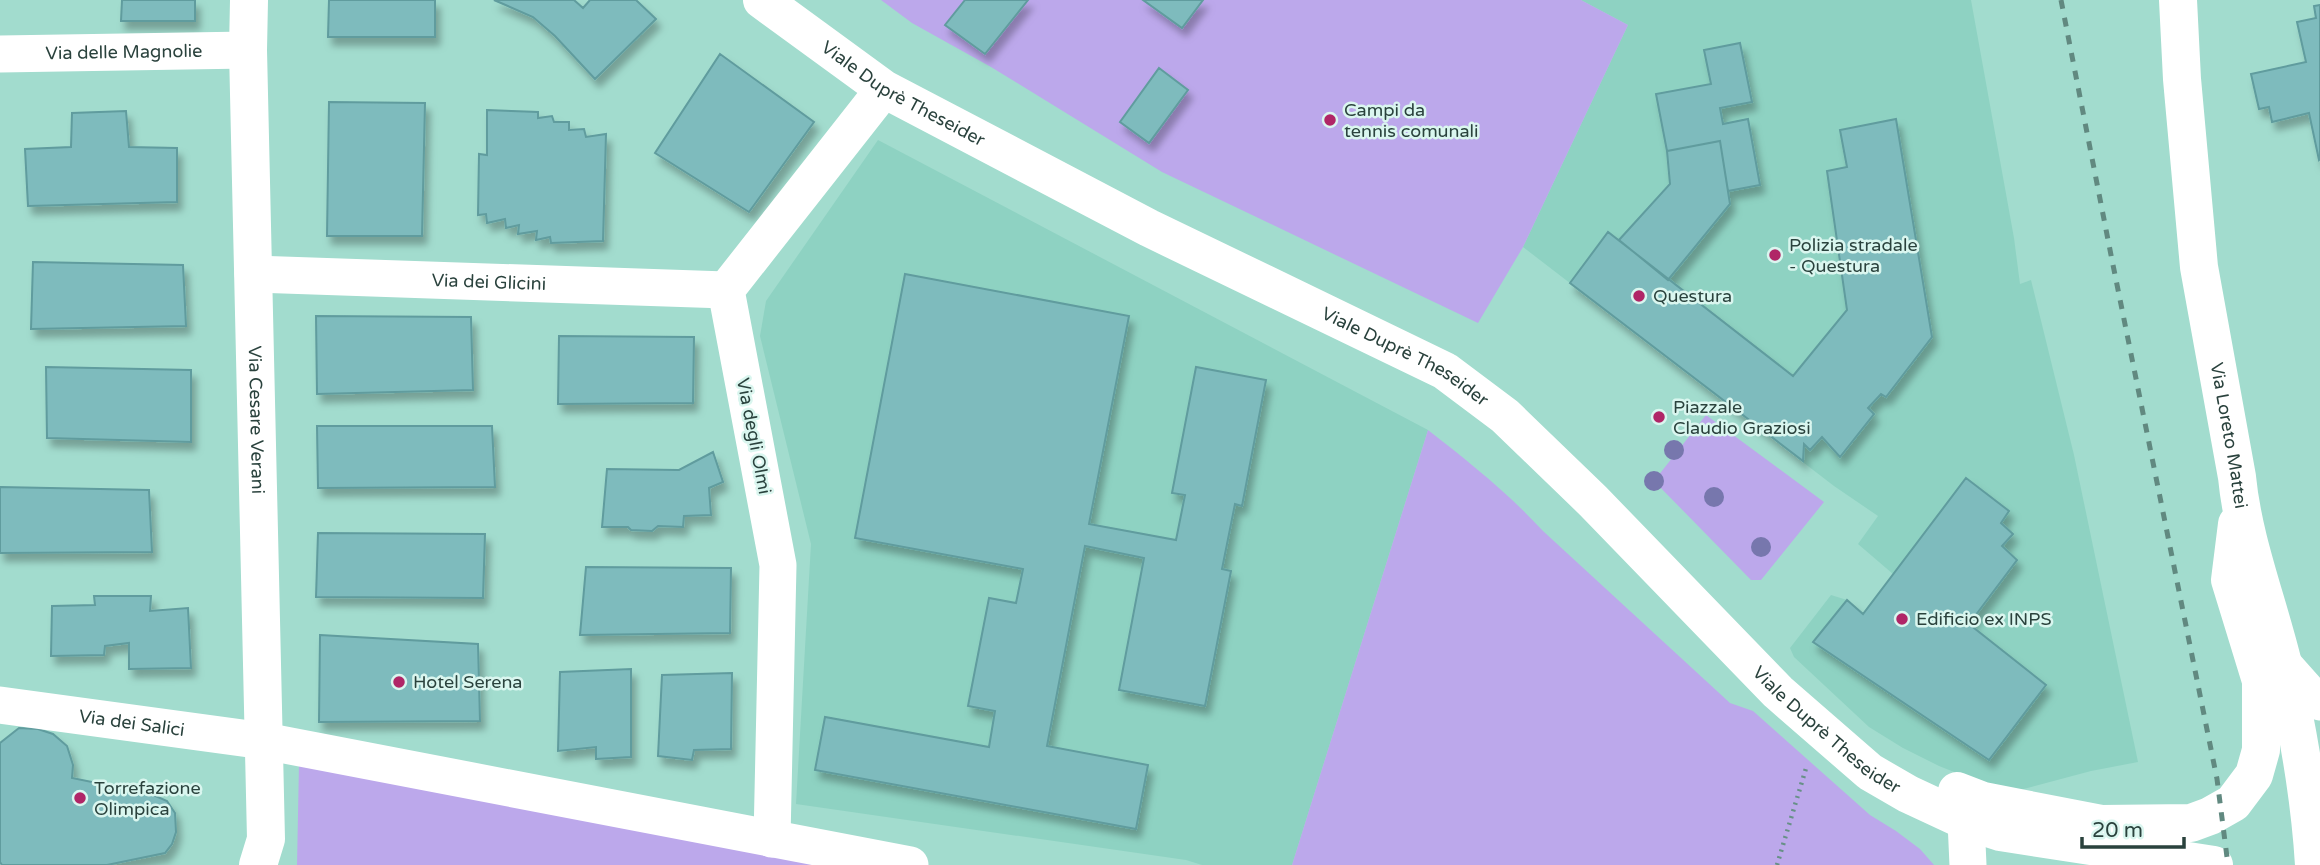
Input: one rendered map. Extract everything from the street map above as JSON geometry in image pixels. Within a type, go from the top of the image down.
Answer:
[{"type":"street","name":"Via Cesare Verani","points":[[249,0],[266,857]]},
{"type":"street","name":"Viale Duprè Theseider","points":[[762,0],[884,89],[1149,228],[1445,371],[1504,416],[1593,501],[1779,692],[1870,772],[1908,794],[1966,821],[2000,832],[2214,865]]},
{"type":"street","name":"Via Loreto Mattei","points":[[2178,0],[2182,79],[2199,267],[2237,477],[2239,505],[2283,664],[2314,823]]},
{"type":"street","name":"Via delle Magnolie","points":[[0,54],[248,50]]},
{"type":"street","points":[[726,290],[884,89]]},
{"type":"street","name":"Via dei Glicini","points":[[253,274],[726,290]]},
{"type":"street","name":"Via degli Olmi","points":[[726,290],[778,565],[772,839]]},
{"type":"street","points":[[1779,692],[1849,740],[1896,767],[1983,801],[2101,824],[2191,823],[2210,816],[2233,803],[2243,792],[2254,775],[2261,750],[2261,681],[2230,580],[2239,505]]},
{"type":"street","points":[[2283,664],[2314,699],[2320,702]]},
{"type":"street","name":"Via dei Salici","points":[[0,705],[264,741],[910,865]]},
{"type":"street","points":[[1966,821],[1968,865]]},
{"type":"path","points":[[1777,865],[1819,727]]},
{"type":"shaded area","name":"Campi da tennis comunali","points":[[881,0],[1581,0],[1628,25],[1523,247],[1478,323],[1162,172],[991,67],[912,23]]},
{"type":"shaded area","name":"Polizia stradale - Questura","points":[[1581,0],[1971,0],[2020,284],[2031,280],[2074,455],[2138,762],[2091,771],[2016,791],[1982,783],[1939,766],[1869,727],[1794,657],[1790,648],[1831,595],[1847,600],[1863,613],[1893,574],[1858,544],[1878,516],[1834,486],[1523,247],[1628,25]]},
{"type":"shaded area","points":[[878,140],[1428,430],[1292,865],[1202,865],[1186,860],[796,804],[811,544],[760,336],[766,301]]},
{"type":"shaded area","points":[[1706,415],[1824,502],[1761,580],[1751,580],[1654,481]]},
{"type":"shaded area","points":[[1428,430],[1502,491],[1730,703],[1753,711],[1870,815],[1920,849],[1934,865],[1292,865]]},
{"type":"shaded area","points":[[299,764],[817,865],[297,865]]},
{"type":"building","points":[[122,0],[195,0],[195,21],[121,21]]},
{"type":"building","points":[[329,0],[435,0],[435,37],[328,37]]},
{"type":"building","points":[[494,0],[574,0],[583,8],[590,0],[636,0],[656,19],[595,79],[555,36],[533,17]]},
{"type":"building","points":[[965,0],[1028,0],[985,54],[945,25]]},
{"type":"building","points":[[1143,0],[1203,0],[1182,28]]},
{"type":"building","points":[[2320,5],[2319,160],[2309,113],[2272,122],[2269,107],[2259,109],[2251,74],[2306,62],[2297,22],[2316,18],[2314,6]]},
{"type":"building","points":[[1740,43],[1752,102],[1720,108],[1723,124],[1748,119],[1760,185],[1728,191],[1720,141],[1667,151],[1656,94],[1711,84],[1704,50]]},
{"type":"building","points":[[720,54],[814,122],[749,212],[655,153]]},
{"type":"building","points":[[1159,68],[1188,90],[1149,143],[1120,122]]},
{"type":"building","points":[[329,102],[425,103],[422,236],[327,236]]},
{"type":"building","points":[[487,110],[538,112],[538,118],[552,116],[554,122],[569,122],[569,130],[584,129],[586,137],[606,134],[603,241],[551,243],[550,237],[536,240],[537,231],[518,234],[519,225],[506,228],[505,219],[487,223],[486,214],[478,215],[479,154],[487,155]]},
{"type":"building","points":[[126,111],[129,147],[177,148],[177,202],[28,206],[25,149],[71,147],[72,113]]},
{"type":"building","name":"Questura","points":[[1896,119],[1932,337],[1886,397],[1881,394],[1868,408],[1874,414],[1840,457],[1822,437],[1810,450],[1804,444],[1803,461],[1570,283],[1608,232],[1793,376],[1847,310],[1827,171],[1847,167],[1840,130]]},
{"type":"building","points":[[1720,141],[1730,204],[1668,280],[1619,240],[1670,184],[1667,151]]},
{"type":"building","points":[[33,262],[183,265],[186,326],[31,329]]},
{"type":"building","points":[[905,274],[1129,316],[1089,524],[1176,540],[1185,495],[1172,493],[1196,367],[1266,380],[1242,506],[1235,504],[1222,569],[1231,571],[1205,706],[1119,690],[1144,558],[1085,546],[1047,746],[1148,765],[1136,829],[815,770],[825,717],[989,747],[995,711],[968,706],[989,598],[1016,603],[1023,569],[855,538]]},
{"type":"building","points":[[316,316],[471,317],[473,390],[317,394]]},
{"type":"building","points":[[559,336],[694,337],[693,403],[558,404]]},
{"type":"building","points":[[46,367],[191,370],[191,442],[47,438]]},
{"type":"building","points":[[317,426],[492,426],[495,487],[318,488]]},
{"type":"building","points":[[713,452],[723,482],[709,488],[711,515],[684,516],[683,527],[658,526],[652,531],[602,527],[607,469],[679,470]]},
{"type":"building","name":"Edificio ex INPS","points":[[1966,478],[2009,511],[2001,523],[2013,534],[2002,546],[2017,560],[1969,624],[2046,685],[1989,760],[1813,642],[1847,600],[1863,614]]},
{"type":"building","points":[[0,487],[149,490],[152,552],[0,553]]},
{"type":"building","points":[[318,533],[485,534],[483,598],[316,597]]},
{"type":"building","points":[[586,567],[731,568],[730,633],[580,635]]},
{"type":"building","points":[[94,596],[151,596],[150,611],[188,608],[191,668],[129,669],[129,643],[105,646],[104,655],[51,656],[52,606],[95,605]]},
{"type":"building","name":"Hotel Serena","points":[[320,635],[478,644],[480,721],[319,722]]},
{"type":"building","points":[[631,669],[631,757],[596,759],[596,747],[558,751],[560,672]]},
{"type":"building","points":[[732,673],[731,749],[694,750],[692,760],[658,756],[662,675]]},
{"type":"building","name":"Torrefazione Olimpica","points":[[19,728],[38,729],[53,734],[67,746],[73,765],[72,778],[151,794],[167,801],[175,813],[176,832],[165,853],[107,865],[2,865],[0,743]]},
{"type":"railway","points":[[2061,0],[2217,779],[2228,865]]},
{"type":"place","name":"Campi da tennis comunali","points":[[1330,120]]},
{"type":"place","name":"Polizia stradale - Questura","points":[[1775,255]]},
{"type":"place","name":"Questura","points":[[1639,296]]},
{"type":"place","name":"Piazzale Claudio Graziosi","points":[[1659,417]]},
{"type":"place","name":"Edificio ex INPS","points":[[1902,619]]},
{"type":"place","name":"Hotel Serena","points":[[399,682]]},
{"type":"place","name":"Torrefazione Olimpica","points":[[80,798]]}]
